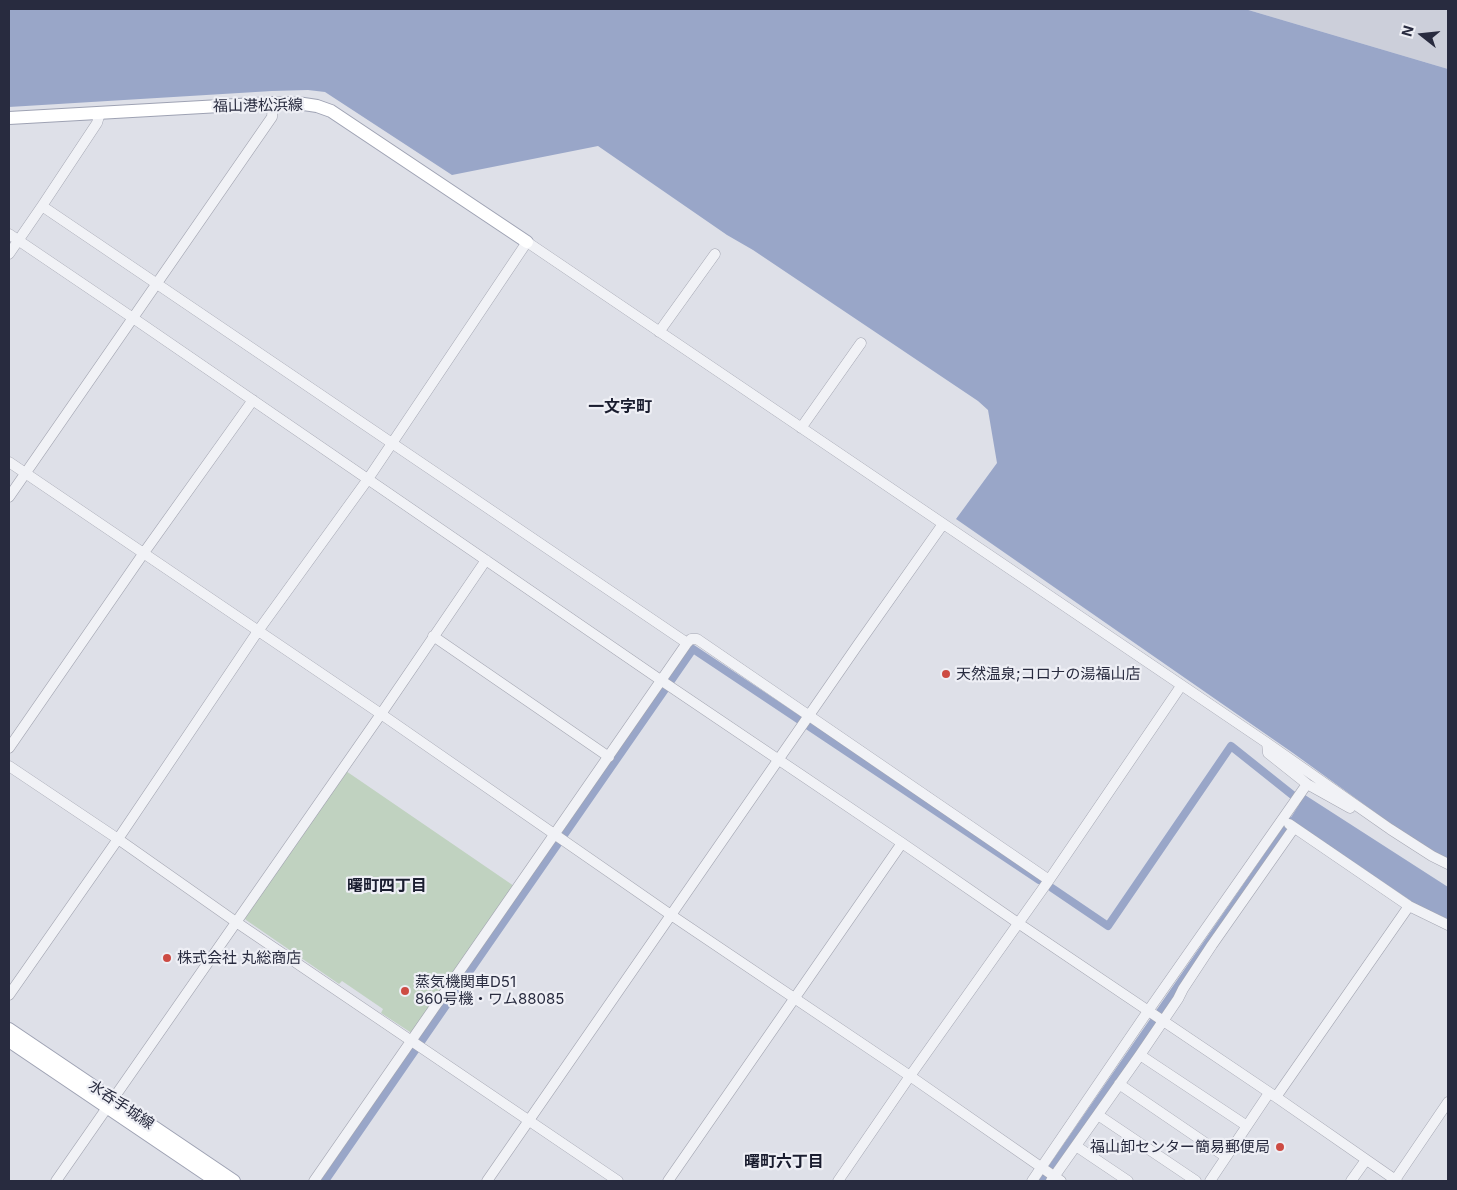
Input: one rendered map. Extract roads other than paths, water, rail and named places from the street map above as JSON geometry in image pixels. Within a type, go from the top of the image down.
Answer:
[{"type":"main road","name":"福山港松浜線","points":[[9,118],[273,103],[297,103],[317,106],[331,111],[526,242]]},
{"type":"main road","name":"水呑手城線","points":[[9,1029],[216,1181]]},
{"type":"main road","name":"水呑手城線","points":[[9,1041],[234,1181]]},
{"type":"street","points":[[9,497],[272,117],[273,103]]},
{"type":"street","points":[[9,254],[97,123],[100,113]]},
{"type":"street","points":[[42,206],[688,644]]},
{"type":"street","points":[[9,234],[1396,1180],[1448,1102]]},
{"type":"street","points":[[9,995],[118,839],[258,632],[368,479],[526,242],[1267,743],[1360,809],[1432,856],[1448,864]]},
{"type":"street","points":[[660,332],[715,254]]},
{"type":"street","points":[[801,428],[861,343]]},
{"type":"street","points":[[9,748],[143,554],[253,400]]},
{"type":"street","points":[[9,462],[381,714],[671,915],[910,1076],[1051,1175]]},
{"type":"street","points":[[487,1181],[943,524]]},
{"type":"street","points":[[56,1181],[486,560]]},
{"type":"street","points":[[433,636],[609,757]]},
{"type":"street","points":[[314,1181],[416,1044],[559,838],[609,757],[667,684],[691,639],[697,639],[808,717],[1049,880]]},
{"type":"street","points":[[838,1181],[1049,880],[1181,686]]},
{"type":"street","points":[[1267,743],[1268,752],[1305,787],[1352,810],[1360,809]]},
{"type":"street","points":[[9,766],[618,1181]]},
{"type":"street","points":[[1032,1181],[1051,1175],[1076,1146],[1140,1055],[1156,1016],[1212,945],[1289,824],[1293,806],[1305,787]]},
{"type":"street","points":[[1289,824],[1409,906],[1448,925]]},
{"type":"street","points":[[1051,1175],[1156,1016],[1289,824]]},
{"type":"street","points":[[668,1181],[902,843]]},
{"type":"street","points":[[1210,1181],[1246,1126],[1273,1095],[1409,906]]},
{"type":"street","points":[[1140,1055],[1246,1126]]},
{"type":"street","points":[[1119,1084],[1226,1157]]},
{"type":"street","points":[[1098,1115],[1196,1181]]},
{"type":"street","points":[[1076,1146],[1128,1181]]},
{"type":"street","points":[[1352,1181],[1366,1160]]},
{"type":"water","points":[[9,9],[1245,9],[1448,69],[1448,859],[1416,842],[1293,753],[956,519],[997,463],[988,410],[978,401],[753,250],[727,235],[598,146],[452,175],[325,92],[308,90],[272,91],[9,107]]},
{"type":"water","points":[[1305,795],[1448,887],[1448,920],[1414,903],[1290,819]]},
{"type":"waterway","points":[[325,1181],[693,649],[1039,880]]},
{"type":"waterway","points":[[1052,888],[1108,926],[1231,746],[1300,801]]},
{"type":"waterway","points":[[1043,1181],[1292,821]]},
{"type":"place","name":"天然温泉;コロナの湯福山店","points":[[946,674]]},
{"type":"place","name":"株式会社 丸総商店","points":[[167,958]]},
{"type":"place","name":"蒸気機関車D51 860号機・ワム88085","points":[[405,991]]},
{"type":"place","name":"福山卸センター簡易郵便局","points":[[1280,1147]]},
{"type":"district","name":"一文字町","points":[[620,407]]},
{"type":"district","name":"曙町四丁目","points":[[387,886]]},
{"type":"district","name":"曙町六丁目","points":[[784,1162]]}]
